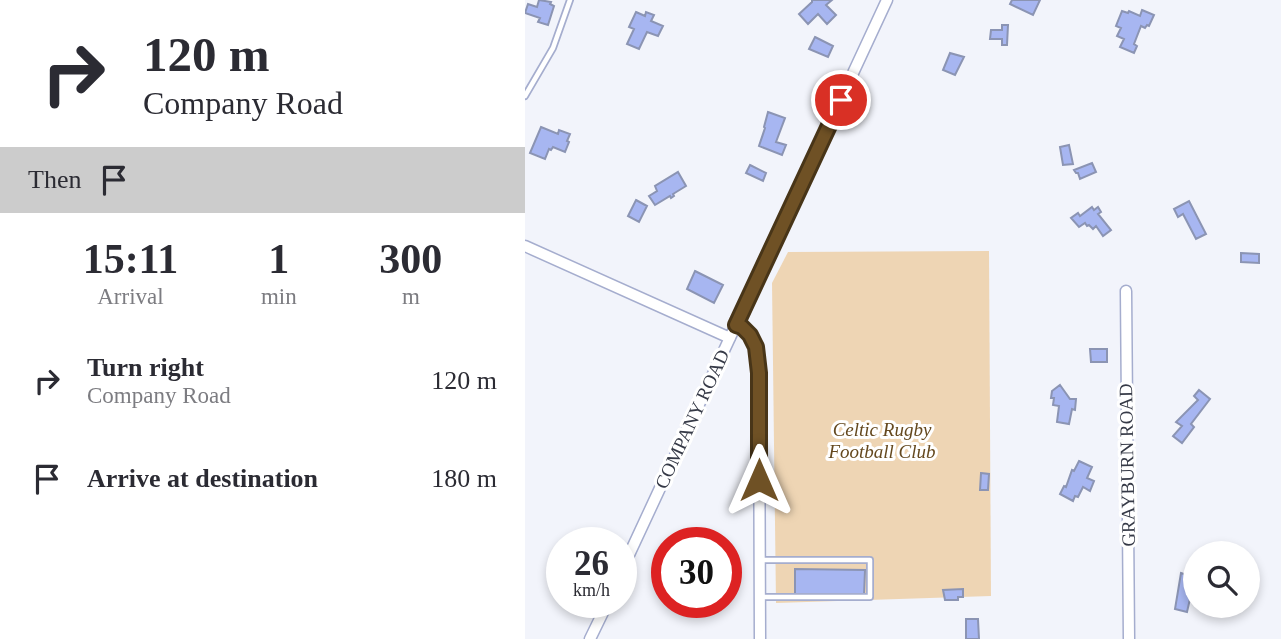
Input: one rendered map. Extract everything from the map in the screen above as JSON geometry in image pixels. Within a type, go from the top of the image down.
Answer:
[{"type":"street","name":"COMPANY ROAD","points":[[637,538],[887,0]]},
{"type":"street","points":[[525,246],[730,338]]},
{"type":"street","name":"GRAYBURN ROAD","points":[[1126,291],[1129,639]]},
{"type":"street","points":[[736,325],[750,335],[756,347],[759,373],[760,639]]},
{"type":"street","points":[[590,639],[600,618]]},
{"type":"lane","points":[[525,96],[552,48],[570,0]]},
{"type":"lane","points":[[759,560],[870,560],[870,597],[759,597]]},
{"type":"green space","name":"Celtic Rugby Football Club","points":[[989,251],[991,596],[776,603],[772,283],[788,252]]},
{"type":"building","points":[[539,0],[551,2],[554,6],[548,25],[538,22],[540,18],[525,13],[528,4],[537,7]]},
{"type":"building","points":[[812,0],[832,0],[826,5],[836,15],[827,24],[818,14],[808,24],[799,14]]},
{"type":"building","points":[[1012,0],[1040,0],[1033,15],[1010,4]]},
{"type":"building","points":[[1142,10],[1154,15],[1149,26],[1141,26],[1134,44],[1137,46],[1134,53],[1120,47],[1124,39],[1117,36],[1121,28],[1116,26],[1122,11],[1140,16]]},
{"type":"building","points":[[636,12],[645,16],[646,12],[654,15],[651,21],[663,26],[658,36],[647,32],[639,49],[627,44],[634,29],[629,27]]},
{"type":"building","points":[[1002,25],[1008,25],[1007,45],[1002,45],[1002,39],[990,39],[991,30],[1002,30]]},
{"type":"building","points":[[815,37],[833,46],[828,57],[809,49]]},
{"type":"building","points":[[950,53],[964,57],[955,75],[943,70]]},
{"type":"building","points":[[768,112],[785,118],[776,142],[786,145],[782,155],[759,146]]},
{"type":"building","points":[[541,127],[558,134],[559,130],[570,134],[565,152],[553,147],[549,149],[545,159],[530,153]]},
{"type":"building","points":[[1069,145],[1073,164],[1063,165],[1060,147]]},
{"type":"building","points":[[1092,163],[1096,172],[1080,179],[1074,170]]},
{"type":"building","points":[[750,165],[766,173],[763,181],[746,173]]},
{"type":"building","points":[[678,172],[686,186],[671,198],[670,196],[655,205],[649,196],[657,191],[655,186]]},
{"type":"building","points":[[636,200],[647,206],[639,222],[628,216]]},
{"type":"building","points":[[1189,201],[1206,234],[1196,239],[1183,214],[1178,217],[1174,209]]},
{"type":"building","points":[[1092,207],[1094,210],[1098,207],[1101,212],[1098,214],[1111,230],[1103,236],[1096,226],[1093,229],[1085,223],[1079,227],[1071,218],[1078,213],[1080,216]]},
{"type":"building","points":[[1241,253],[1259,254],[1259,263],[1241,262]]},
{"type":"building","points":[[695,271],[723,285],[714,303],[687,289]]},
{"type":"building","points":[[1090,349],[1107,349],[1107,362],[1091,362]]},
{"type":"building","points":[[1060,385],[1070,399],[1076,399],[1069,424],[1057,422],[1059,406],[1053,405],[1054,398],[1051,398],[1052,391]]},
{"type":"building","points":[[1199,390],[1210,399],[1191,424],[1194,427],[1182,443],[1173,436],[1182,426],[1176,422],[1198,400],[1194,396]]},
{"type":"building","points":[[1079,461],[1092,467],[1087,478],[1094,481],[1090,491],[1083,487],[1073,501],[1060,494]]},
{"type":"building","points":[[981,473],[989,474],[988,490],[980,490]]},
{"type":"building","points":[[795,569],[865,570],[864,595],[795,596]]},
{"type":"building","points":[[1181,573],[1183,611],[1175,609]]},
{"type":"building","points":[[963,589],[963,597],[958,597],[958,600],[945,600],[943,590]]},
{"type":"building","points":[[966,619],[978,619],[979,639],[966,639]]},
{"type":"route","points":[[759,480],[759,373],[756,347],[750,335],[736,325],[841,100]]}]
